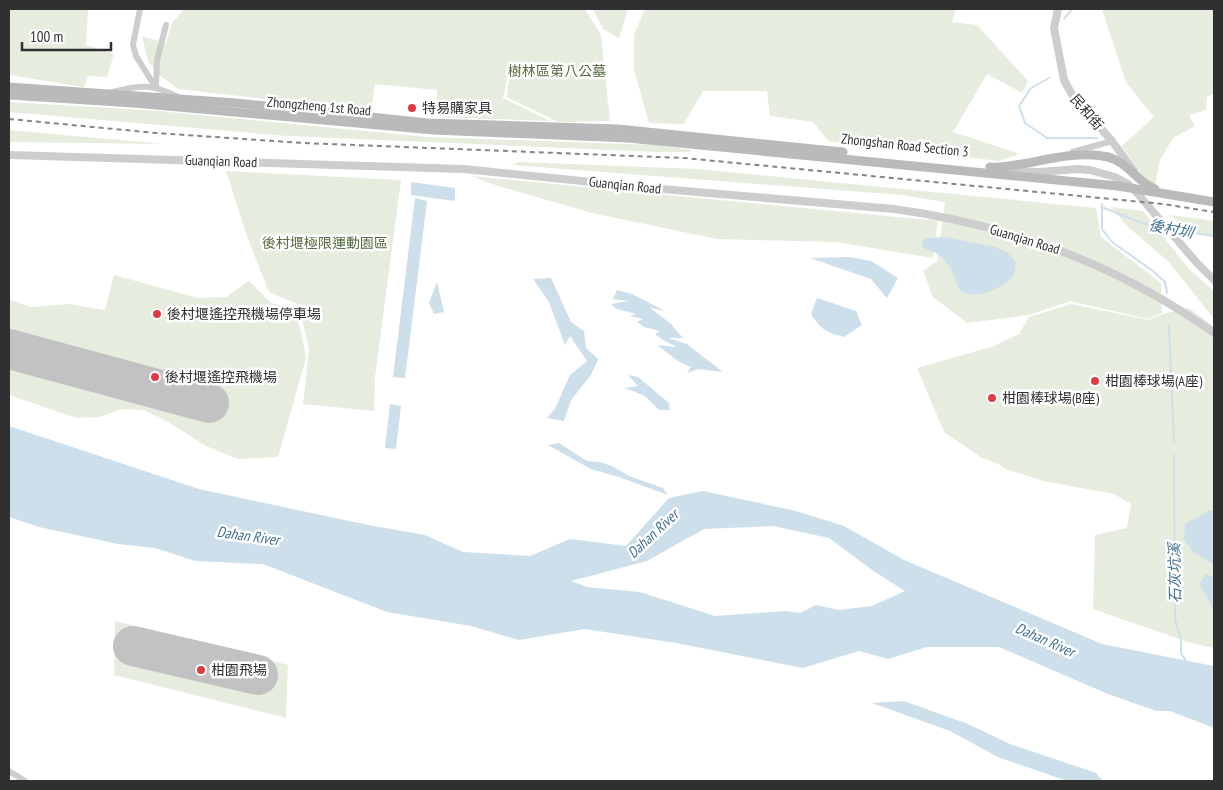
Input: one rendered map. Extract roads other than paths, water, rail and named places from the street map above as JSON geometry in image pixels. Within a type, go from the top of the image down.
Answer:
[{"type":"main road","name":"Zhongzheng 1st Road","points":[[9,87],[107,98]]},
{"type":"main road","name":"Zhongzheng 1st Road","points":[[9,95],[107,98],[182,103],[434,130],[628,138]]},
{"type":"main road","name":"Zhongzheng 1st Road","points":[[182,103],[236,103],[428,123],[618,129]]},
{"type":"main road","name":"Zhongshan Road Section 3","points":[[618,129],[1002,171],[1041,180],[1118,186],[1214,202]]},
{"type":"main road","name":"Zhongshan Road Section 3","points":[[628,138],[1002,171],[1057,157],[1108,157],[1124,164],[1150,187],[1177,196]]},
{"type":"street","points":[[140,9],[133,45],[136,56],[156,88]]},
{"type":"street","name":"民和街","points":[[1058,9],[1054,28],[1064,80],[1075,100],[1112,141],[1138,176]]},
{"type":"street","points":[[156,88],[157,60],[166,25]]},
{"type":"street","points":[[107,98],[147,86],[161,88],[182,103]]},
{"type":"street","points":[[1057,157],[1112,141]]},
{"type":"street","name":"Guanqian Road","points":[[9,154],[464,169],[650,188],[894,209],[929,214],[1028,238],[1091,262],[1155,294],[1214,333]]},
{"type":"street","points":[[1002,171],[1039,172],[1078,169],[1115,176],[1128,184],[1137,193],[1196,262],[1214,280]]},
{"type":"street","points":[[9,771],[25,781]]},
{"type":"water","points":[[411,182],[455,188],[455,201],[411,195]]},
{"type":"water","points":[[415,198],[427,201],[405,378],[393,377]]},
{"type":"water","points":[[945,237],[995,247],[1007,252],[1016,263],[1014,274],[1004,284],[989,292],[973,295],[965,293],[959,289],[944,259],[924,248],[921,242],[927,238]]},
{"type":"water","points":[[849,257],[871,261],[898,278],[887,298],[871,279],[810,258]]},
{"type":"water","points":[[551,278],[571,322],[584,331],[586,348],[598,359],[591,375],[571,400],[564,421],[547,418],[555,409],[570,375],[587,361],[570,336],[565,345],[549,302],[533,279]]},
{"type":"water","points":[[437,282],[444,312],[434,314],[429,303]]},
{"type":"water","points":[[617,290],[632,294],[665,311],[650,308],[670,323],[683,338],[668,338],[687,344],[723,372],[698,369],[687,373],[691,367],[678,361],[657,345],[677,347],[655,334],[660,331],[644,327],[637,322],[643,319],[630,316],[636,314],[617,309],[611,304],[629,301],[613,299]]},
{"type":"water","points":[[817,298],[856,311],[862,325],[844,337],[824,330],[811,314]]},
{"type":"water","points":[[628,375],[638,377],[669,403],[670,410],[659,410],[645,396],[625,388],[638,386]]},
{"type":"water","points":[[390,404],[401,406],[396,449],[385,448]]},
{"type":"water","name":"Dahan River","points":[[9,426],[199,489],[368,525],[425,535],[463,552],[530,556],[570,539],[626,546],[669,498],[703,491],[796,511],[844,526],[904,560],[1102,644],[1214,666],[1214,728],[1170,711],[1156,711],[1108,694],[999,647],[927,647],[888,659],[859,651],[803,668],[676,643],[585,629],[519,640],[471,626],[387,612],[263,564],[195,561],[155,548],[118,544],[39,527],[9,517]],"holes":[[[773,526],[829,538],[872,570],[905,591],[872,606],[839,610],[816,605],[800,613],[786,611],[715,616],[640,592],[587,587],[571,581],[647,561],[704,529]]]},
{"type":"water","points":[[559,443],[587,461],[612,466],[629,476],[663,488],[668,495],[591,469],[548,445]]},
{"type":"water","points":[[1214,510],[1214,565],[1193,552],[1184,539],[1185,524],[1208,511]]},
{"type":"water","points":[[1206,574],[1214,577],[1214,610],[1199,584]]},
{"type":"water","points":[[904,701],[968,724],[1010,744],[1096,773],[1103,781],[1067,781],[998,757],[950,731],[872,703]]},
{"type":"waterway","name":"石灰坑溪","points":[[1064,19],[1072,9]]},
{"type":"waterway","name":"石灰坑溪","points":[[1049,78],[1031,88],[1019,106],[1025,123],[1047,138],[1097,138]]},
{"type":"waterway","name":"石灰坑溪","points":[[1102,204],[1102,229],[1112,242],[1153,271],[1165,282],[1167,293]]},
{"type":"waterway","name":"後村圳","points":[[1101,207],[1141,223],[1165,229]]},
{"type":"waterway","name":"後村圳","points":[[1172,230],[1214,236]]},
{"type":"waterway","name":"石灰坑溪","points":[[1169,326],[1174,442]]},
{"type":"waterway","name":"石灰坑溪","points":[[1174,455],[1175,620],[1181,639],[1181,653],[1186,661]]},
{"type":"railway","points":[[9,119],[156,133],[303,143],[684,158],[1163,204],[1214,212]]},
{"type":"place","name":"特易購家具","points":[[412,108]]},
{"type":"place","name":"後村堰遙控飛機場停車場","points":[[157,314]]},
{"type":"place","name":"後村堰遙控飛機場","points":[[155,377]]},
{"type":"place","name":"柑園棒球場(A座)","points":[[1095,381]]},
{"type":"place","name":"柑園棒球場(B座)","points":[[992,398]]},
{"type":"place","name":"柑園飛場","points":[[201,670]]},
{"type":"park label","name":"樹林區第八公墓","points":[[557,71]]},
{"type":"park label","name":"後村堰極限運動園區","points":[[325,243]]}]
